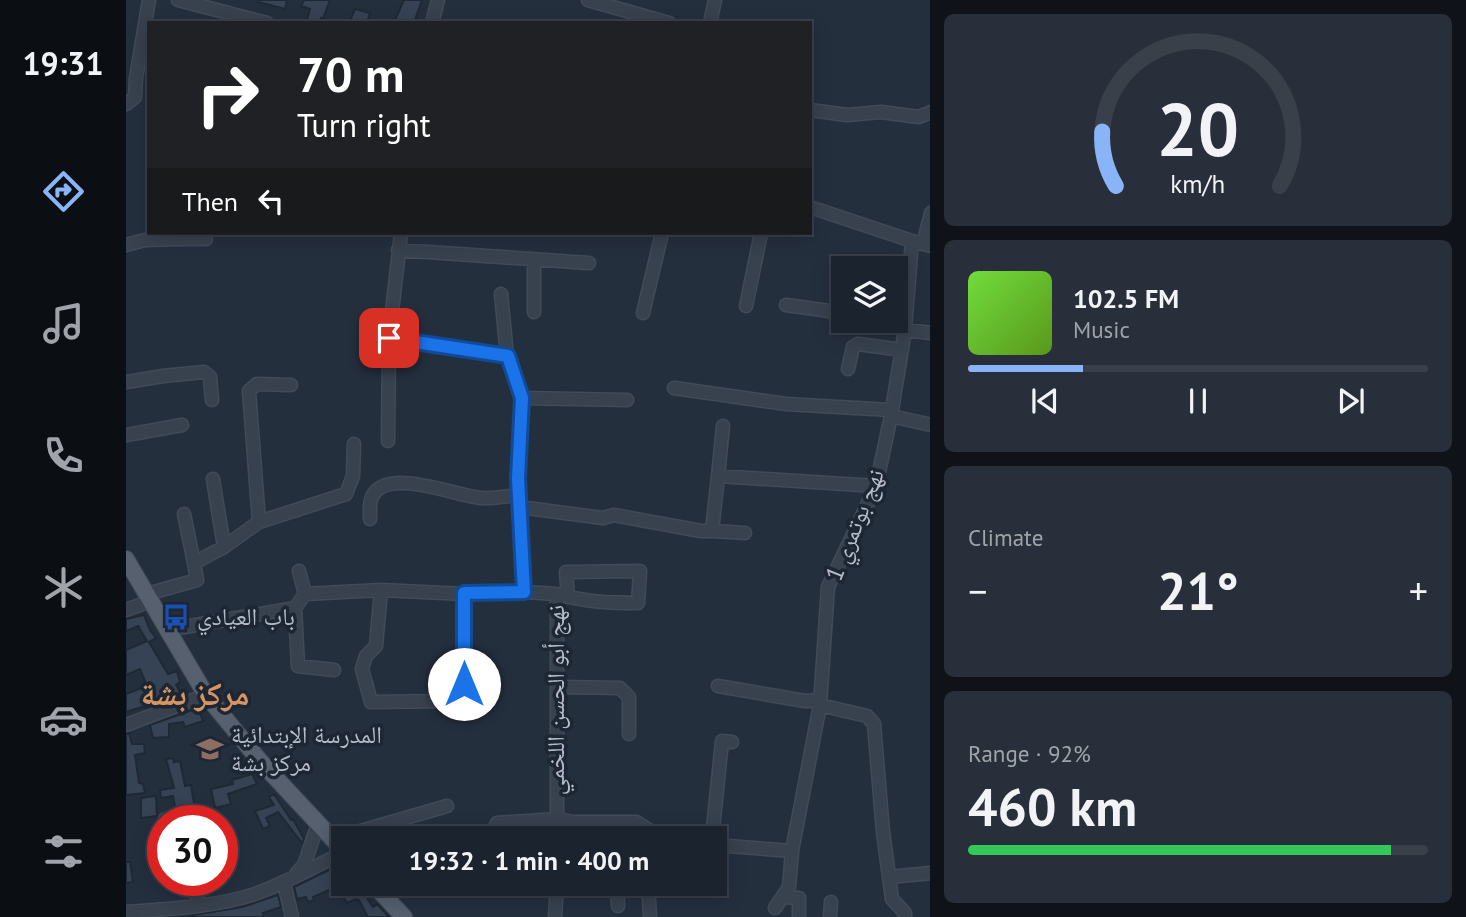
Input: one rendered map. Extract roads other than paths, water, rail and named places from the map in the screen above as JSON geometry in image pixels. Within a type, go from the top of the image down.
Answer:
[{"type":"main road","points":[[126,559],[206,695],[260,761],[331,838]]},
{"type":"main road","points":[[384,896],[404,917]]},
{"type":"street","points":[[126,104],[135,97],[149,0]]},
{"type":"street","points":[[178,0],[223,5],[251,20]]},
{"type":"street","points":[[433,21],[438,0]]},
{"type":"street","points":[[588,0],[662,21]]},
{"type":"street","points":[[710,21],[715,0]]},
{"type":"street","points":[[812,110],[847,115],[881,112],[919,117],[930,112]]},
{"type":"street","points":[[812,208],[922,244]]},
{"type":"street","name":"نهج بوتمري 1","points":[[908,297],[930,213]]},
{"type":"street","points":[[388,441],[389,338],[401,235]]},
{"type":"street","points":[[643,313],[662,235]]},
{"type":"street","points":[[746,306],[761,235]]},
{"type":"street","points":[[126,245],[181,236],[205,239]]},
{"type":"street","points":[[398,250],[589,263]]},
{"type":"street","points":[[534,260],[534,312]]},
{"type":"street","name":"نهج أبو الحسن اللخمي","points":[[501,294],[508,356],[522,398],[519,501],[524,592],[562,596],[557,819]]},
{"type":"street","points":[[786,305],[831,311]]},
{"type":"street","points":[[908,326],[930,333]]},
{"type":"street","name":"نهج بوتمري 1","points":[[783,897],[789,887],[792,851],[819,703],[828,587],[876,486],[902,350],[901,333]]},
{"type":"street","points":[[389,338],[508,356]]},
{"type":"street","points":[[848,369],[853,347],[858,344],[902,350]]},
{"type":"street","points":[[126,382],[204,372],[211,377],[212,400]]},
{"type":"street","points":[[259,522],[248,391],[257,384],[290,385]]},
{"type":"street","points":[[674,388],[786,404],[891,413],[930,425]]},
{"type":"street","points":[[522,398],[627,400]]},
{"type":"street","points":[[126,429],[156,422]]},
{"type":"street","points":[[126,435],[182,425]]},
{"type":"street","points":[[712,531],[723,426]]},
{"type":"street","points":[[194,564],[259,522],[346,494],[353,476],[354,444]]},
{"type":"street","points":[[718,476],[876,486]]},
{"type":"street","points":[[214,479],[224,547]]},
{"type":"street","points":[[370,519],[374,494],[386,484],[407,482],[481,498],[519,501],[603,518],[614,515],[701,531],[745,533]]},
{"type":"street","points":[[126,610],[149,598],[197,580],[184,514]]},
{"type":"street","points":[[299,571],[305,594]]},
{"type":"street","points":[[640,571],[638,603],[594,603],[562,596],[566,572],[640,571]]},
{"type":"street","points":[[305,594],[381,590],[524,592]]},
{"type":"street","points":[[381,590],[376,646],[366,656],[362,669],[371,702],[448,701]]},
{"type":"street","points":[[464,593],[464,684],[468,687],[492,687]]},
{"type":"street","points":[[305,594],[295,608],[298,666],[334,670]]},
{"type":"street","points":[[167,630],[295,608]]},
{"type":"street","points":[[719,686],[819,703],[867,716],[874,724],[892,899],[905,913],[905,917]]},
{"type":"street","points":[[558,687],[620,688],[629,697],[629,734]]},
{"type":"street","points":[[126,725],[206,695]]},
{"type":"street","points":[[713,826],[722,741],[732,742]]},
{"type":"street","points":[[395,826],[447,806]]},
{"type":"street","points":[[496,826],[497,823],[557,819],[573,822],[636,822],[642,826]]},
{"type":"street","points":[[287,881],[304,864],[318,824]]},
{"type":"street","points":[[727,846],[792,851]]},
{"type":"street","points":[[126,912],[142,914],[251,895],[287,881],[331,853]]},
{"type":"street","points":[[889,877],[930,873]]},
{"type":"street","points":[[287,881],[292,917]]},
{"type":"street","points":[[197,896],[198,905]]},
{"type":"street","points":[[555,917],[556,896]]},
{"type":"street","points":[[618,896],[618,906]]},
{"type":"street","points":[[649,896],[650,917]]},
{"type":"street","points":[[775,908],[783,897],[799,898],[799,917]]},
{"type":"street","points":[[830,917],[831,902]]},
{"type":"place","name":"باب العيادي","points":[[176,617]]},
{"type":"place","name":"المدرسة الإبتدائية مركز بشة","points":[[210,749]]},
{"type":"district","name":"مركز بشة","points":[[195,694]]}]
